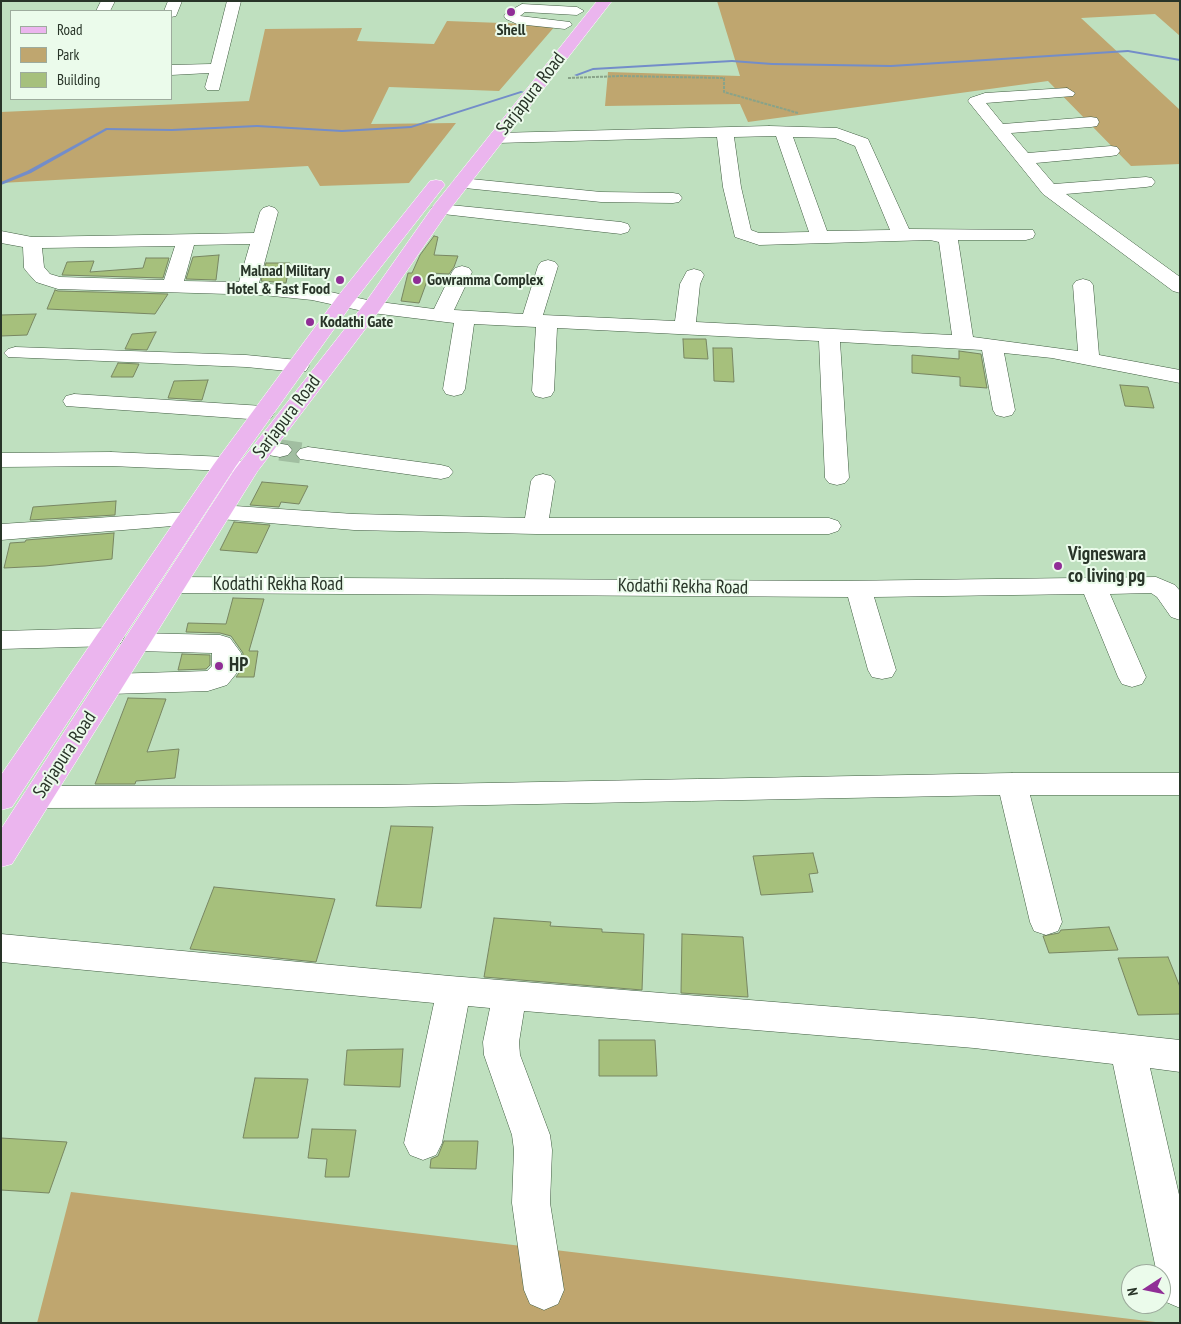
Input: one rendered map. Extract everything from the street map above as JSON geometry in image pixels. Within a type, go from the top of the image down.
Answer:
[{"type":"main road","name":"Sarjapura Road","points":[[1,855],[110,684],[124,640],[188,519],[236,467],[272,449],[440,209],[605,1]]},
{"type":"main road","name":"Sarjapura Road","points":[[553,40],[581,6]]},
{"type":"main road","name":"Sarjapura Road","points":[[1,799],[124,640],[174,584],[220,512],[236,467],[263,413],[345,300],[504,100]]},
{"type":"street","points":[[213,87],[234,1]]},
{"type":"street","points":[[565,25],[517,20],[511,16],[522,8],[581,6]]},
{"type":"street","points":[[172,70],[218,68]]},
{"type":"street","points":[[1067,93],[985,98],[976,101],[1048,190],[1180,287]]},
{"type":"street","points":[[999,129],[1091,122]]},
{"type":"street","points":[[497,138],[724,132],[837,133],[862,143],[902,235]]},
{"type":"street","points":[[724,132],[729,152],[731,184],[742,233],[759,239],[1026,234]]},
{"type":"street","points":[[783,133],[820,237]]},
{"type":"street","points":[[1024,159],[1111,151]]},
{"type":"street","points":[[461,182],[600,197],[673,198]]},
{"type":"street","points":[[1048,190],[1146,182]]},
{"type":"street","points":[[440,209],[621,228]]},
{"type":"street","points":[[247,289],[269,212]]},
{"type":"street","points":[[941,235],[948,239],[963,342]]},
{"type":"street","points":[[1,237],[32,243],[262,238]]},
{"type":"street","points":[[172,287],[186,240]]},
{"type":"street","points":[[32,243],[34,268],[43,278],[58,283],[247,289],[312,294],[372,306],[441,316],[963,342],[1052,352],[1180,377]]},
{"type":"street","points":[[543,391],[539,321],[548,266]]},
{"type":"street","points":[[441,316],[462,272]]},
{"type":"street","points":[[685,328],[690,284],[694,275]]},
{"type":"street","points":[[1083,285],[1089,359]]},
{"type":"street","points":[[454,389],[466,317]]},
{"type":"street","points":[[829,335],[837,478]]},
{"type":"street","points":[[992,345],[1004,410]]},
{"type":"street","points":[[15,353],[246,360],[298,366]]},
{"type":"street","points":[[74,402],[263,413]]},
{"type":"street","points":[[308,454],[441,472]]},
{"type":"street","points":[[1,460],[111,458],[236,467]]},
{"type":"street","points":[[536,526],[543,481]]},
{"type":"street","points":[[220,512],[354,522],[536,526],[829,526]]},
{"type":"street","points":[[1,532],[188,519]]},
{"type":"street","name":"Kodathi Rekha Road","points":[[174,584],[859,589],[1156,585],[1166,590],[1180,611]]},
{"type":"street","points":[[1094,586],[1132,677]]},
{"type":"street","points":[[859,589],[882,670]]},
{"type":"street","points":[[1,640],[124,640],[220,644],[227,653],[226,669],[213,680],[110,684]]},
{"type":"street","points":[[38,797],[402,796],[1012,784],[1180,784]]},
{"type":"street","points":[[1012,784],[1046,922]]},
{"type":"street","points":[[1,948],[510,995],[974,1033],[1180,1056]]},
{"type":"street","points":[[423,1143],[454,990]]},
{"type":"street","points":[[510,995],[501,1042],[502,1055],[531,1135],[533,1150],[531,1202],[544,1290]]},
{"type":"street","points":[[1128,1050],[1176,1252],[1180,1288]]},
{"type":"path","points":[[542,81],[621,76],[724,78],[724,92],[803,114]]},
{"type":"green space","points":[[717,1],[1180,1],[1180,36],[1155,14],[1081,18],[1180,110],[1180,164],[1131,166],[1048,81],[748,122],[740,104],[605,106],[608,72],[740,76]]},
{"type":"green space","points":[[447,21],[556,25],[499,91],[389,87],[371,124],[456,123],[409,183],[320,186],[308,166],[1,183],[1,112],[249,101],[265,29],[362,28],[357,41],[434,44]]},
{"type":"green space","points":[[71,1192],[1164,1323],[37,1323]]},
{"type":"building","points":[[434,236],[438,237],[434,255],[458,256],[454,267],[449,274],[430,273],[419,303],[401,301],[408,273],[412,273],[420,255]]},
{"type":"building","points":[[219,255],[216,280],[186,279],[193,257]]},
{"type":"building","points":[[146,258],[169,258],[163,278],[62,275],[67,262],[94,261],[90,272],[143,268]]},
{"type":"building","points":[[266,263],[290,263],[286,283],[261,281]]},
{"type":"building","points":[[55,290],[168,294],[155,314],[47,309]]},
{"type":"building","points":[[36,314],[27,335],[1,336],[1,315]]},
{"type":"building","points":[[156,332],[147,350],[125,349],[132,334]]},
{"type":"building","points":[[683,339],[706,339],[708,359],[684,358]]},
{"type":"building","points":[[713,348],[732,348],[734,382],[714,381]]},
{"type":"building","points":[[959,351],[981,354],[987,388],[960,386],[960,377],[912,373],[912,355],[959,359]]},
{"type":"building","points":[[118,363],[139,364],[133,377],[111,377]]},
{"type":"building","points":[[208,380],[202,400],[168,398],[174,381]]},
{"type":"building","points":[[1120,385],[1148,387],[1154,408],[1125,406]]},
{"type":"building","points":[[262,482],[308,486],[299,504],[281,502],[279,507],[250,505]]},
{"type":"building","points":[[116,501],[115,515],[30,520],[33,507]]},
{"type":"building","points":[[234,522],[270,525],[257,553],[220,550]]},
{"type":"building","points":[[114,533],[112,559],[4,568],[10,543]]},
{"type":"building","points":[[233,598],[264,599],[249,651],[258,651],[254,677],[236,677],[242,669],[243,653],[231,636],[220,633],[186,632],[188,623],[226,624]]},
{"type":"building","points":[[182,654],[210,655],[210,665],[206,669],[178,670]]},
{"type":"building","points":[[128,698],[166,699],[147,752],[179,749],[175,778],[136,781],[135,784],[95,784]]},
{"type":"building","points":[[391,826],[433,827],[421,908],[376,906]]},
{"type":"building","points":[[813,853],[818,873],[809,874],[813,892],[761,895],[753,856]]},
{"type":"building","points":[[214,887],[335,899],[316,962],[190,949]]},
{"type":"building","points":[[494,918],[551,922],[550,926],[602,929],[602,932],[644,934],[642,990],[484,977]]},
{"type":"building","points":[[1109,927],[1118,950],[1049,953],[1043,936],[1059,933],[1061,930]]},
{"type":"building","points":[[682,934],[743,937],[748,997],[681,993]]},
{"type":"building","points":[[1168,957],[1180,987],[1180,1014],[1138,1015],[1118,958]]},
{"type":"building","points":[[599,1040],[655,1040],[657,1076],[599,1076]]},
{"type":"building","points":[[403,1049],[400,1087],[344,1085],[347,1050]]},
{"type":"building","points":[[255,1078],[308,1079],[298,1138],[243,1138]]},
{"type":"building","points":[[312,1129],[356,1130],[349,1177],[325,1177],[327,1159],[308,1158]]},
{"type":"building","points":[[1,1138],[67,1142],[49,1193],[1,1190]]},
{"type":"building","points":[[444,1141],[478,1141],[476,1169],[430,1168],[431,1159],[438,1156]]},
{"type":"waterway","points":[[576,75],[593,69],[732,61],[772,64],[891,66],[1128,51],[1180,60]]},
{"type":"waterway","points":[[1,184],[29,172],[106,129],[172,130],[257,126],[342,131],[411,127],[522,92]]},
{"type":"tunnel","points":[[280,450],[308,454]]},
{"type":"place","name":"Shell","points":[[511,12]]},
{"type":"place","name":"Malnad Military Hotel & Fast Food","points":[[340,280]]},
{"type":"place","name":"Gowramma Complex","points":[[417,280]]},
{"type":"place","name":"Kodathi Gate","points":[[310,322]]},
{"type":"place","name":"Vigneswara co living pg","points":[[1058,566]]},
{"type":"place","name":"HP","points":[[219,666]]}]
